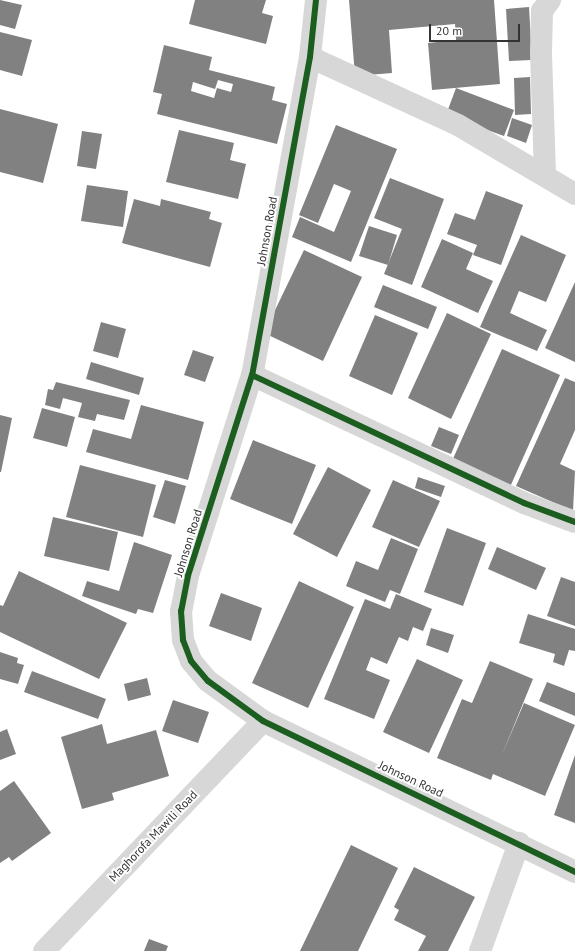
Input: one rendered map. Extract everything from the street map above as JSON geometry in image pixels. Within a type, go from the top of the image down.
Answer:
[{"type":"street","name":"Johnson Road","points":[[316,0],[310,57],[252,375],[188,576],[181,611],[183,640],[191,661],[208,680],[263,721],[519,843],[575,872]]},
{"type":"street","points":[[545,174],[541,52],[542,11],[550,0]]},
{"type":"street","points":[[310,57],[458,125],[545,174],[575,194]]},
{"type":"street","points":[[252,375],[524,503],[575,522]]},
{"type":"street","name":"Maghorofa Mawili Road","points":[[44,951],[263,721]]},
{"type":"street","points":[[480,951],[519,843]]},
{"type":"building","points":[[0,0],[22,5],[15,29],[0,25]]},
{"type":"building","points":[[195,0],[266,0],[262,13],[273,16],[266,44],[189,24]]},
{"type":"building","points":[[349,0],[494,0],[500,84],[432,90],[428,43],[456,40],[455,24],[389,30],[392,73],[355,76]]},
{"type":"building","points":[[529,7],[532,60],[509,61],[506,9]]},
{"type":"building","points":[[0,32],[32,40],[22,76],[0,70]]},
{"type":"building","points":[[164,45],[212,57],[209,70],[275,87],[272,100],[287,104],[277,144],[157,114],[162,94],[153,92]],"holes":[[[218,80],[233,84],[231,92],[217,88],[214,98],[191,91],[193,82],[215,89]]]},
{"type":"building","points":[[530,77],[531,114],[515,115],[514,78]]},
{"type":"building","points":[[456,88],[514,110],[504,136],[446,115]]},
{"type":"building","points":[[0,109],[58,124],[43,183],[0,172]]},
{"type":"building","points":[[512,118],[532,125],[526,143],[507,136]]},
{"type":"building","points":[[336,125],[397,149],[351,262],[292,237],[300,217],[334,232],[351,191],[334,184],[318,223],[299,215]]},
{"type":"building","points":[[179,130],[234,143],[230,160],[246,164],[238,199],[166,182]]},
{"type":"building","points":[[82,131],[102,134],[96,169],[77,166]]},
{"type":"building","points":[[390,178],[444,199],[412,285],[384,274],[402,229],[374,218]]},
{"type":"building","points":[[87,185],[128,191],[123,227],[81,221]]},
{"type":"building","points":[[486,191],[523,205],[501,265],[473,255],[477,245],[447,234],[455,213],[475,220]]},
{"type":"building","points":[[134,199],[160,206],[161,199],[211,212],[209,219],[222,223],[210,267],[122,243]]},
{"type":"building","points":[[369,226],[397,235],[388,265],[359,256]]},
{"type":"building","points":[[521,235],[566,255],[546,302],[519,291],[510,313],[547,330],[537,351],[480,327]]},
{"type":"building","points":[[442,239],[473,253],[466,269],[493,281],[478,313],[421,287]]},
{"type":"building","points":[[304,250],[362,277],[323,361],[264,333]]},
{"type":"building","points":[[575,282],[575,362],[545,348]]},
{"type":"building","points":[[383,285],[437,307],[428,329],[374,307]]},
{"type":"building","points":[[447,313],[491,334],[451,419],[408,398]]},
{"type":"building","points":[[375,315],[418,333],[392,395],[349,376]]},
{"type":"building","points":[[101,322],[126,329],[118,358],[93,351]]},
{"type":"building","points":[[502,349],[560,375],[510,487],[452,461]]},
{"type":"building","points":[[193,350],[214,357],[205,382],[184,375]]},
{"type":"building","points":[[91,362],[144,378],[139,395],[86,379]]},
{"type":"building","points":[[565,378],[575,382],[575,430],[560,464],[575,471],[573,511],[516,486]]},
{"type":"building","points":[[56,382],[130,400],[124,420],[97,414],[95,421],[78,417],[82,403],[63,398],[60,409],[45,405],[48,389],[53,390]]},
{"type":"building","points":[[141,405],[204,422],[188,480],[86,452],[93,429],[131,439]]},
{"type":"building","points":[[42,408],[75,417],[67,447],[33,438]]},
{"type":"building","points":[[0,415],[12,418],[1,472],[0,472]]},
{"type":"building","points":[[439,427],[459,435],[451,454],[431,446]]},
{"type":"building","points":[[253,440],[316,465],[292,524],[230,499]]},
{"type":"building","points":[[80,465],[156,485],[143,537],[66,517]]},
{"type":"building","points":[[328,467],[371,490],[337,557],[293,534]]},
{"type":"building","points":[[418,477],[445,486],[441,497],[415,488]]},
{"type":"building","points":[[165,480],[186,486],[175,524],[153,517]]},
{"type":"building","points":[[393,480],[440,501],[419,547],[372,527]]},
{"type":"building","points":[[53,517],[118,532],[109,571],[44,556]]},
{"type":"building","points":[[447,528],[486,543],[463,606],[424,592]]},
{"type":"building","points":[[391,538],[418,549],[400,594],[390,590],[385,602],[346,586],[356,561],[378,570]]},
{"type":"building","points":[[134,542],[172,555],[153,613],[138,609],[136,614],[82,596],[87,581],[119,591]]},
{"type":"building","points":[[497,547],[546,568],[536,590],[488,569]]},
{"type":"building","points":[[19,571],[127,623],[99,679],[0,632],[0,605],[3,606]]},
{"type":"building","points":[[561,577],[575,582],[575,626],[547,616]]},
{"type":"building","points":[[299,581],[354,607],[308,708],[252,683]]},
{"type":"building","points":[[221,593],[262,608],[251,641],[209,626]]},
{"type":"building","points":[[396,594],[432,609],[423,631],[413,627],[408,641],[399,637],[387,664],[371,657],[366,670],[390,680],[374,719],[324,699],[365,599],[390,609]]},
{"type":"building","points":[[528,614],[575,629],[575,651],[569,650],[564,666],[553,662],[555,654],[519,643]]},
{"type":"building","points":[[431,628],[454,635],[448,653],[426,645]]},
{"type":"building","points":[[0,652],[18,658],[17,663],[24,665],[18,684],[0,679]]},
{"type":"building","points":[[417,659],[463,680],[429,753],[383,732]]},
{"type":"building","points":[[490,661],[533,679],[501,757],[524,703],[575,725],[545,796],[493,774],[491,780],[437,758],[462,699],[472,703]]},
{"type":"building","points":[[32,671],[106,699],[98,719],[24,692]]},
{"type":"building","points":[[147,678],[151,695],[128,701],[124,684]]},
{"type":"building","points":[[547,682],[575,693],[575,716],[539,701]]},
{"type":"building","points":[[173,700],[209,712],[198,743],[162,731]]},
{"type":"building","points":[[102,724],[107,744],[156,730],[169,776],[112,793],[114,800],[82,809],[61,737]]},
{"type":"building","points":[[7,729],[16,754],[0,760],[0,732]]},
{"type":"building","points":[[575,755],[575,823],[554,815]]},
{"type":"building","points":[[14,781],[51,833],[12,861],[9,857],[0,863],[0,791]]},
{"type":"building","points":[[351,845],[398,868],[358,951],[300,951]]},
{"type":"building","points":[[414,867],[475,897],[448,951],[418,951],[426,936],[394,920],[399,910],[394,907]]},
{"type":"building","points":[[149,939],[168,946],[166,951],[144,951]]},
{"type":"cycle path","points":[[316,0],[310,57],[252,375],[188,576],[181,611],[183,640],[191,661],[208,681],[263,721],[575,872]]},
{"type":"cycle path","points":[[252,375],[524,503],[575,522]]}]
